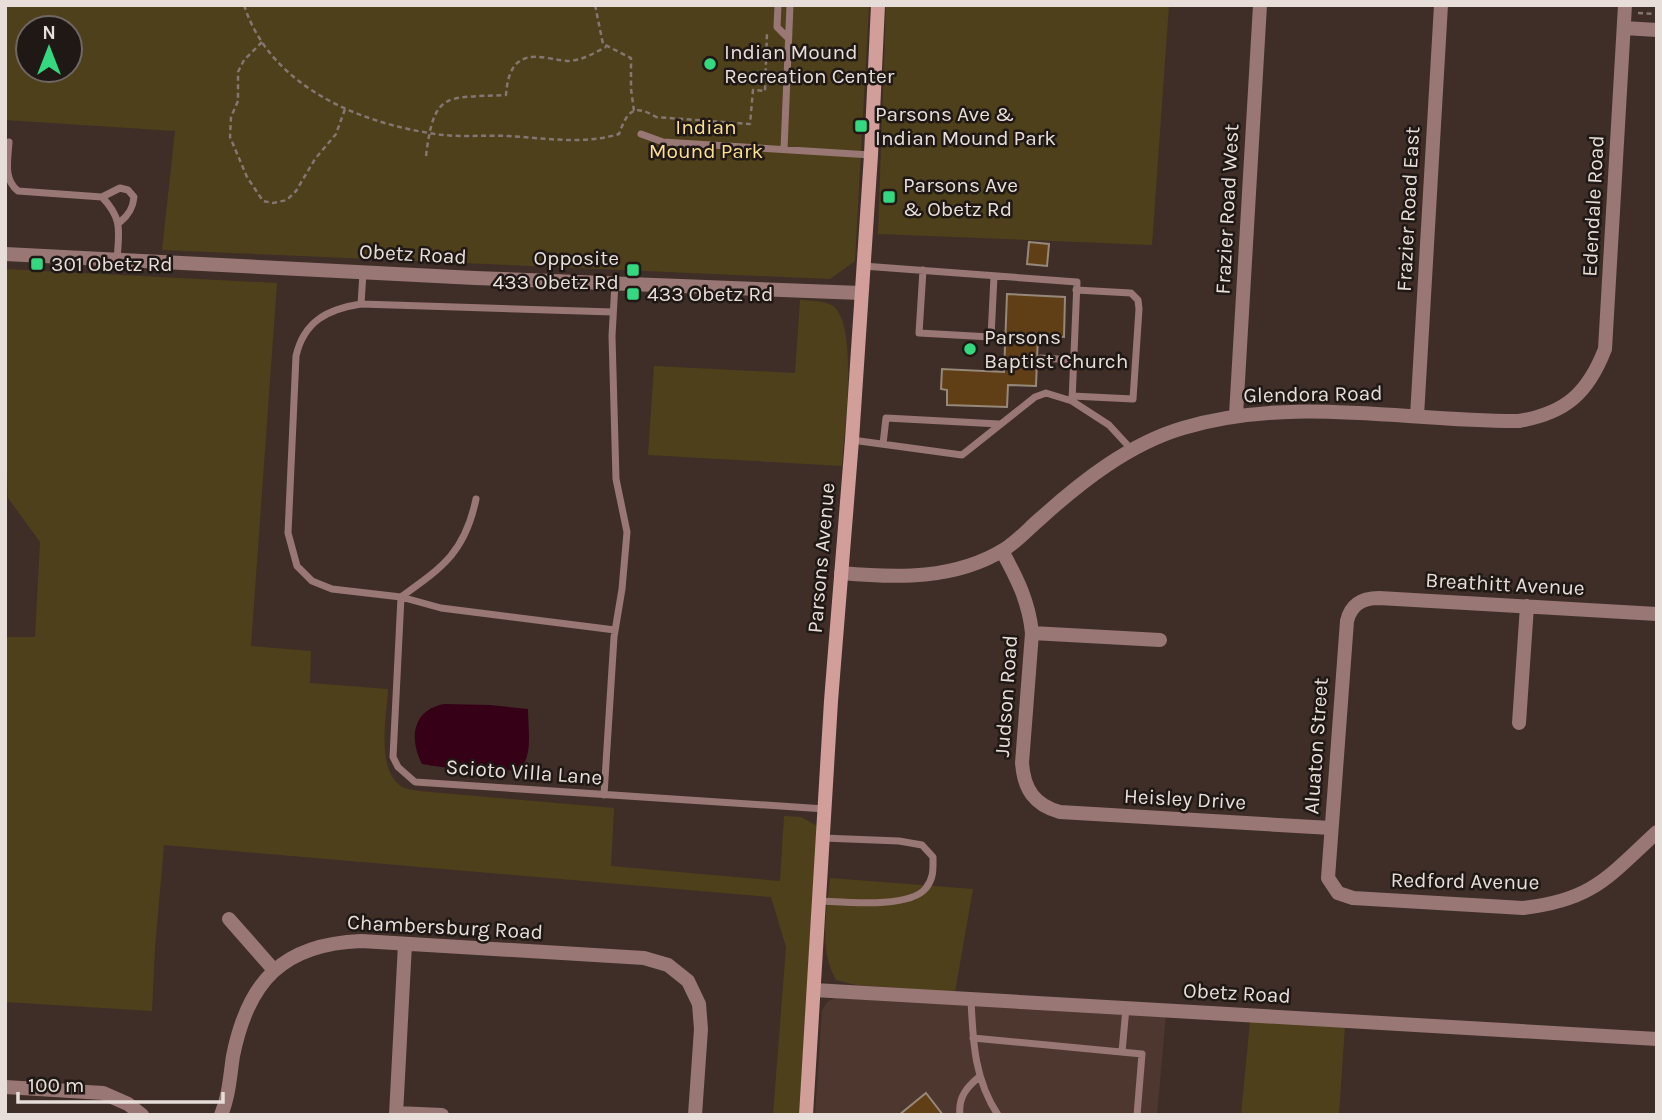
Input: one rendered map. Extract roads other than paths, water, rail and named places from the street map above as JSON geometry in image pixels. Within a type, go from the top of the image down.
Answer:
[{"type":"street","name":"Parsons Avenue","points":[[806,1115],[871,155],[877,5]]},
{"type":"street","name":"Frazier Road West","points":[[1236,415],[1260,5]]},
{"type":"street","name":"Frazier Road East","points":[[1417,416],[1441,5]]},
{"type":"street","name":"Edendale Road","points":[[1574,399],[1588,384],[1605,348],[1625,5]]},
{"type":"street","points":[[1624,28],[1657,30]]},
{"type":"street","name":"Obetz Road","points":[[5,254],[861,293]]},
{"type":"street","name":"Glendora Road","points":[[841,573],[886,577],[920,576],[958,569],[1002,551],[1017,542],[1040,518],[1093,474],[1132,450],[1181,428],[1236,415],[1310,411],[1520,421],[1539,418],[1574,399]]},
{"type":"street","name":"Judson Road","points":[[1002,551],[1024,592],[1031,616],[1023,763],[1029,792],[1038,802]]},
{"type":"street","name":"Breathitt Avenue","points":[[1353,606],[1373,598],[1657,614]]},
{"type":"street","name":"Aluaton Street","points":[[1334,890],[1329,883],[1328,874],[1331,828],[1347,621],[1353,606]]},
{"type":"street","points":[[1519,723],[1527,606]]},
{"type":"street","points":[[1032,633],[1160,640]]},
{"type":"street","name":"Heisley Drive","points":[[1038,802],[1048,809],[1060,812],[1331,828]]},
{"type":"street","name":"Redford Avenue","points":[[1334,890],[1353,898],[1523,908],[1545,905],[1565,901],[1595,888],[1657,832]]},
{"type":"street","points":[[229,919],[273,969]]},
{"type":"street","name":"Chambersburg Road","points":[[221,1115],[226,1104],[233,1056],[246,1009],[273,969],[304,953],[338,942],[644,958],[668,965],[688,981],[699,1004],[701,1029],[695,1115]]},
{"type":"street","points":[[405,944],[396,1114],[442,1115]]},
{"type":"street","name":"Obetz Road","points":[[814,990],[1657,1039]]},
{"type":"street","points":[[5,1087],[103,1093],[128,1104],[142,1115]]},
{"type":"lane","points":[[778,5],[777,27],[787,37]]},
{"type":"lane","points":[[784,149],[790,5]]},
{"type":"lane","points":[[641,134],[663,142],[871,155]]},
{"type":"lane","points":[[9,142],[7,177],[11,186],[18,191],[102,197],[120,188],[128,190],[134,197],[130,211],[120,222]]},
{"type":"lane","points":[[102,197],[120,222],[117,260]]},
{"type":"lane","points":[[863,266],[1076,282],[1072,399]]},
{"type":"lane","points":[[923,270],[919,333],[991,337],[994,276]]},
{"type":"lane","points":[[361,304],[363,272]]},
{"type":"lane","points":[[604,795],[615,630],[627,532],[616,479],[612,336],[615,282]]},
{"type":"lane","points":[[852,440],[962,454],[1035,397],[1046,393],[1072,399],[1133,399],[1138,300],[1130,293],[1076,290]]},
{"type":"lane","points":[[613,312],[361,304],[338,307],[319,318],[307,331],[296,356],[288,533],[297,566],[312,581],[332,589],[356,594],[401,597],[441,608],[615,630]]},
{"type":"lane","points":[[1041,358],[1074,360]]},
{"type":"lane","points":[[1072,399],[1109,425],[1132,450]]},
{"type":"lane","points":[[883,444],[886,418],[1000,424]]},
{"type":"lane","points":[[401,597],[430,576],[458,549],[467,533],[477,499]]},
{"type":"lane","name":"Scioto Villa Lane","points":[[401,597],[393,757],[402,772],[415,782],[825,809]]},
{"type":"lane","points":[[820,901],[867,903],[903,900],[925,891],[933,876],[933,857],[922,845],[899,841],[823,838]]},
{"type":"lane","points":[[971,999],[979,1077],[998,1115]]},
{"type":"lane","points":[[1122,1052],[1126,1008]]},
{"type":"lane","points":[[973,1038],[1142,1054],[1137,1115]]},
{"type":"lane","points":[[960,1115],[961,1098],[967,1086],[979,1077]]},
{"type":"place","name":"Indian Mound Recreation Center","points":[[710,64]]},
{"type":"place","name":"Parsons Ave & Indian Mound Park","points":[[861,126]]},
{"type":"place","name":"Parsons Ave & Obetz Rd","points":[[889,197]]},
{"type":"place","name":"301 Obetz Rd","points":[[37,264]]},
{"type":"place","name":"Opposite 433 Obetz Rd","points":[[633,270]]},
{"type":"place","name":"433 Obetz Rd","points":[[633,294]]},
{"type":"place","name":"Parsons Baptist Church","points":[[970,349]]},
{"type":"park label","name":"Indian Mound Park","points":[[706,139]]}]
